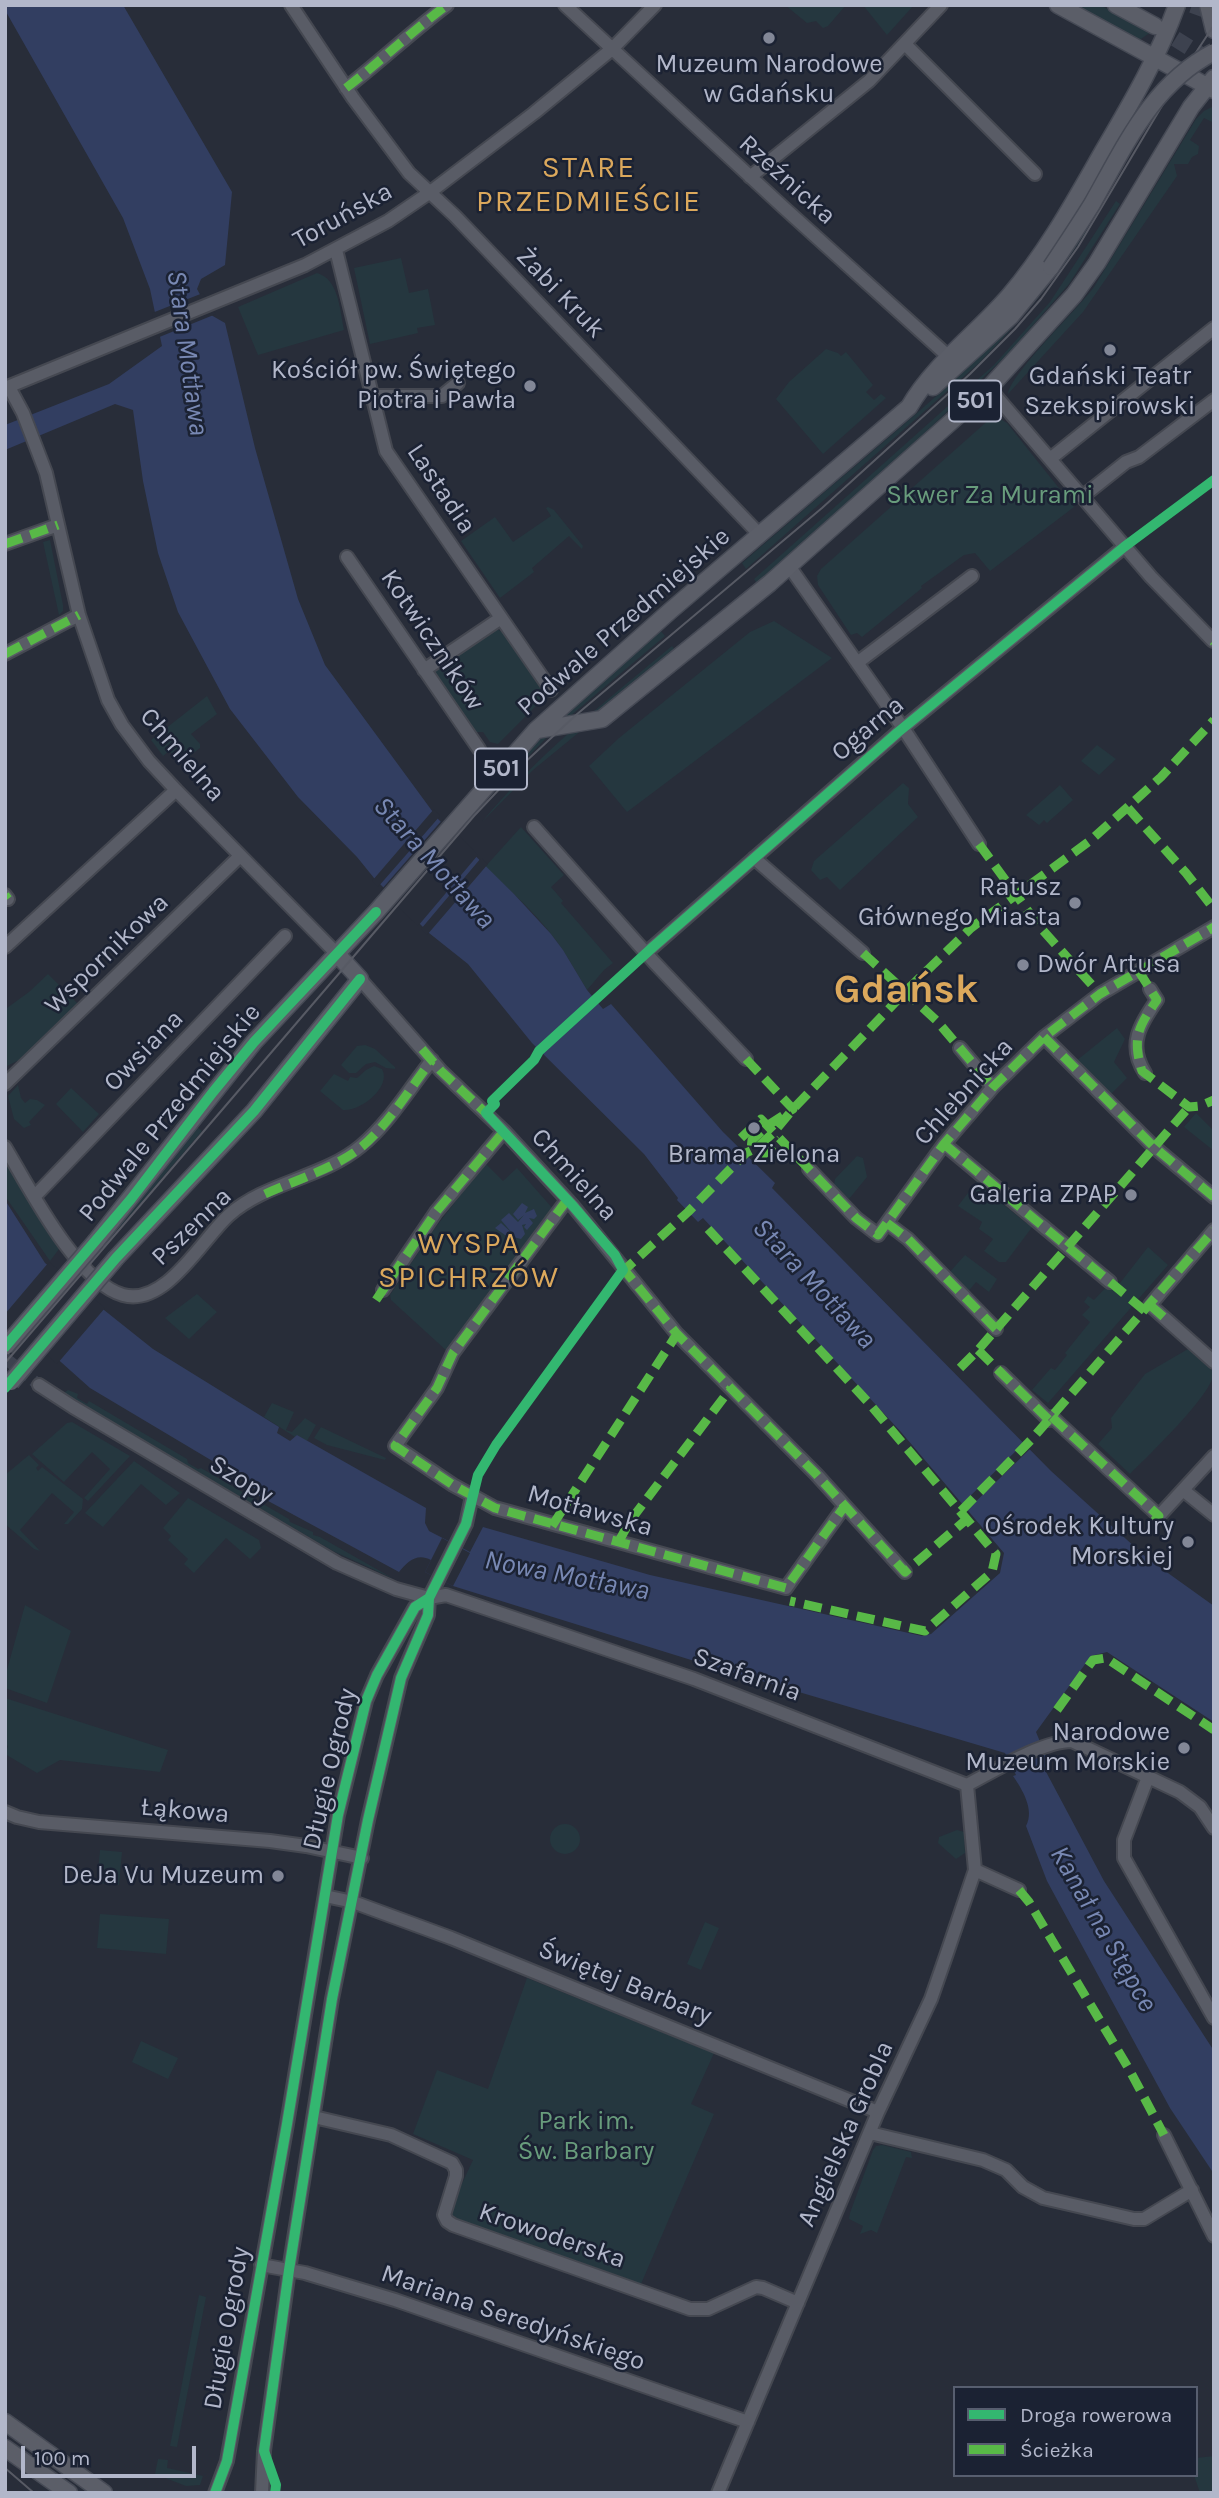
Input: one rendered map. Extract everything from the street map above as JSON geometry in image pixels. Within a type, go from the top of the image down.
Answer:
[{"type":"main road","points":[[1058,5],[1183,74],[1212,85]]},
{"type":"main road","points":[[1116,5],[1161,31],[1183,74]]},
{"type":"main road","name":"501","points":[[1155,59],[1161,31],[1177,5]]},
{"type":"main road","points":[[1208,5],[1214,30]]},
{"type":"main road","points":[[909,407],[1011,316],[1051,267],[1153,101],[1183,70],[1214,52]]},
{"type":"main road","name":"Podwale Przedmiejskie","points":[[5,1348],[96,1241],[246,1052],[376,912],[537,730],[587,683],[909,407],[922,385],[1009,296],[1039,257],[1068,212],[1155,59]]},
{"type":"main road","name":"501","points":[[537,730],[603,719],[789,566],[989,388],[1074,295],[1097,263],[1191,107],[1212,85]]},
{"type":"main road","name":"Chmielna","points":[[337,954],[360,979]]},
{"type":"main road","name":"Podwale Przedmiejskie","points":[[8,1385],[116,1258],[254,1111],[360,979]]},
{"type":"main road","points":[[5,2422],[104,2493]]},
{"type":"main road","points":[[5,2448],[66,2491]]},
{"type":"street","name":"Żabi Kruk","points":[[291,5],[346,88],[409,173],[455,216],[760,534]]},
{"type":"street","points":[[346,88],[446,5]]},
{"type":"street","name":"Rzeźnicka","points":[[565,5],[949,357]]},
{"type":"street","name":"Toruńska","points":[[7,388],[336,250],[388,220],[527,120],[612,49],[655,5]]},
{"type":"street","points":[[750,177],[869,81],[941,5]]},
{"type":"street","points":[[905,44],[1035,174]]},
{"type":"street","name":"Lastadia","points":[[336,250],[386,451],[551,690]]},
{"type":"street","points":[[1050,459],[1214,328]]},
{"type":"street","points":[[373,396],[442,396],[458,383]]},
{"type":"street","name":"Chmielna","points":[[7,388],[23,413],[37,447],[49,484],[79,615],[108,700],[122,725],[149,761],[176,790],[337,954]]},
{"type":"street","points":[[989,388],[1124,547],[1213,641]]},
{"type":"street","points":[[1082,497],[1126,462],[1139,457],[1214,400]]},
{"type":"street","points":[[5,544],[58,525]]},
{"type":"street","name":"Ogarna","points":[[646,953],[903,728],[1124,547]]},
{"type":"street","name":"Kotwiczników","points":[[347,557],[479,750]]},
{"type":"street","points":[[789,566],[903,728],[979,844]]},
{"type":"street","points":[[857,663],[972,576]]},
{"type":"street","points":[[5,654],[79,615]]},
{"type":"street","points":[[424,670],[501,618]]},
{"type":"street","points":[[5,947],[176,790]]},
{"type":"street","points":[[534,827],[646,953],[746,1059]]},
{"type":"street","name":"Wspornikowa","points":[[5,1084],[240,856]]},
{"type":"street","points":[[754,858],[863,953]]},
{"type":"street","name":"Chlebnicka","points":[[809,1169],[856,1218],[878,1235],[944,1144],[993,1087],[1044,1037],[1100,994],[1214,927]]},
{"type":"street","name":"Owsiana","points":[[35,1196],[285,936]]},
{"type":"street","points":[[1138,970],[1157,1000],[1139,1027],[1136,1039],[1138,1058],[1145,1073]]},
{"type":"street","name":"Chmielna","points":[[360,979],[432,1060],[504,1131],[567,1200],[615,1255],[623,1270],[677,1334],[816,1474],[905,1572]]},
{"type":"street","points":[[1044,1037],[1154,1147],[1214,1197]]},
{"type":"street","points":[[960,1048],[993,1087]]},
{"type":"street","name":"Pszenna","points":[[5,1147],[63,1243],[107,1286],[127,1296],[154,1291],[174,1276],[215,1228],[245,1203],[339,1161],[358,1149],[371,1138],[432,1060]]},
{"type":"street","points":[[383,1290],[436,1212],[504,1131]]},
{"type":"street","points":[[944,1144],[1110,1282]]},
{"type":"street","name":"Motławska","points":[[567,1200],[453,1353],[437,1388],[395,1446],[495,1508],[786,1588],[844,1507]]},
{"type":"street","points":[[887,1223],[908,1239],[996,1329]]},
{"type":"street","points":[[1214,1230],[1150,1305],[1214,1362]]},
{"type":"street","points":[[1001,1373],[1159,1516],[1214,1456]]},
{"type":"street","name":"Szopy","points":[[39,1385],[337,1563],[396,1589],[429,1598]]},
{"type":"street","points":[[1183,1490],[1214,1515]]},
{"type":"street","points":[[429,1598],[466,1524],[472,1496]]},
{"type":"street","name":"Szafarnia","points":[[429,1598],[446,1595],[694,1679],[967,1785]]},
{"type":"street","name":"Długie Ogrody","points":[[215,2493],[227,2461],[338,1815],[366,1701],[377,1675],[415,1607],[429,1598]]},
{"type":"street","name":"Długie Ogrody","points":[[262,2493],[264,2451],[289,2270],[332,1999],[401,1678],[428,1615],[429,1598]]},
{"type":"street","points":[[967,1785],[1042,1748],[1062,1741],[1072,1741],[1191,1799],[1214,1828]]},
{"type":"street","points":[[1148,1777],[1124,1840],[1124,1858],[1214,2018]]},
{"type":"street","name":"Angielska Grobla","points":[[718,2493],[878,2112],[931,1999],[975,1870],[967,1785]]},
{"type":"street","name":"Łąkowa","points":[[5,1812],[39,1822],[260,1840],[362,1858]]},
{"type":"street","points":[[975,1870],[1019,1891]]},
{"type":"street","name":"Świętej Barbary","points":[[325,1896],[353,1902],[451,1938],[878,2112]]},
{"type":"street","name":"Krowoderska","points":[[314,2117],[391,2135],[452,2162],[456,2176],[444,2215],[453,2225],[690,2309],[708,2309],[756,2287],[798,2302]]},
{"type":"street","points":[[870,2133],[983,2160],[1006,2170],[1023,2187],[1043,2198],[1133,2219],[1143,2219],[1192,2190]]},
{"type":"street","points":[[1164,2134],[1214,2236]]},
{"type":"street","name":"Mariana Seredyńskiego","points":[[261,2265],[289,2270],[395,2300],[748,2421]]},
{"type":"green space","points":[[785,5],[846,5],[828,26],[823,28],[816,21],[807,23]]},
{"type":"green space","points":[[863,5],[914,5],[887,35]]},
{"type":"green space","points":[[1073,5],[1100,5],[1151,32],[1138,41]]},
{"type":"green space","points":[[1214,106],[1214,123],[1204,118],[1190,140],[1199,146],[1198,154],[1192,157],[1188,164],[1174,164],[1177,176],[1083,312],[1008,394],[1032,357],[1094,287],[1196,119]]},
{"type":"green space","points":[[1116,201],[1120,204],[1069,284],[1008,354],[854,500],[758,585],[754,579],[994,365],[1050,302]]},
{"type":"green space","points":[[1084,230],[1086,232],[1049,284],[979,363],[746,569],[742,563],[916,414],[994,342],[1041,290]]},
{"type":"green space","points":[[401,258],[409,293],[428,289],[435,325],[417,328],[418,333],[370,344],[354,268]]},
{"type":"green space","points":[[317,273],[324,276],[334,289],[344,330],[258,355],[238,307]]},
{"type":"green space","points":[[826,349],[841,356],[846,352],[873,385],[866,392],[874,400],[881,394],[886,398],[823,454],[776,399],[789,382]]},
{"type":"green space","name":"Skwer Za Murami","points":[[992,417],[1007,423],[1074,507],[990,571],[975,553],[964,555],[921,586],[922,588],[862,637],[857,633],[851,635],[818,585],[817,576],[821,569]]},
{"type":"green space","points":[[546,508],[554,510],[583,546],[582,549],[569,536],[532,568],[534,572],[500,598],[461,541],[495,517],[513,542],[551,516]]},
{"type":"green space","points":[[50,540],[63,605],[63,611],[59,615],[43,542]]},
{"type":"green space","points":[[774,621],[832,658],[627,812],[589,766],[619,738],[750,632]]},
{"type":"green space","points":[[497,629],[502,632],[546,696],[498,744],[490,742],[483,732],[474,732],[435,674],[435,670]]},
{"type":"green space","points":[[660,630],[665,636],[556,728],[472,814],[550,728]]},
{"type":"green space","points":[[672,646],[677,652],[533,770],[482,822],[549,751]]},
{"type":"green space","points":[[207,696],[217,714],[191,734],[200,744],[200,748],[183,761],[169,751],[163,756],[151,740]]},
{"type":"green space","points":[[1097,745],[1116,759],[1099,775],[1081,761]]},
{"type":"green space","points":[[903,783],[909,788],[908,804],[918,817],[840,890],[827,877],[820,880],[811,870],[814,861]]},
{"type":"green space","points":[[1060,785],[1073,800],[1047,823],[1044,820],[1039,825],[1026,815]]},
{"type":"green space","points":[[521,827],[564,875],[551,887],[563,901],[561,903],[613,963],[587,990],[547,929],[528,907],[485,867]]},
{"type":"green space","points":[[48,974],[79,1005],[19,1060],[5,1067],[5,1006],[7,1008],[29,992]]},
{"type":"green space","points":[[1117,1028],[1125,1039],[1114,1062],[1127,1078],[1111,1094],[1076,1061]]},
{"type":"green space","points":[[365,1045],[375,1049],[395,1069],[375,1062],[366,1064],[356,1073],[349,1073],[341,1065],[357,1046]]},
{"type":"green space","points":[[374,1066],[382,1069],[383,1083],[373,1097],[358,1107],[343,1110],[320,1091],[334,1074],[348,1081],[350,1077],[357,1078]]},
{"type":"green space","points":[[18,1085],[25,1103],[30,1099],[45,1105],[29,1122],[31,1125],[24,1128],[14,1119],[8,1096]]},
{"type":"green space","points":[[71,1088],[99,1114],[83,1132],[56,1104]]},
{"type":"green space","points":[[1196,1113],[1214,1131],[1214,1151],[1184,1127]]},
{"type":"green space","points":[[195,1125],[202,1131],[103,1247],[101,1245],[135,1206]]},
{"type":"green space","points":[[857,1156],[863,1158],[867,1177],[849,1199],[834,1185],[835,1179]]},
{"type":"green space","points":[[5,1161],[59,1249],[50,1261],[5,1196]]},
{"type":"green space","points":[[485,1163],[503,1181],[517,1168],[554,1210],[448,1352],[391,1300],[390,1295],[432,1232]]},
{"type":"green space","points":[[978,1180],[982,1183],[980,1185],[1033,1226],[1006,1262],[999,1262],[984,1251],[993,1239],[979,1229],[982,1222],[958,1206]]},
{"type":"green space","points":[[1148,1247],[1168,1265],[1048,1403],[1032,1390],[1051,1368],[1055,1370],[1090,1322],[1082,1315],[1090,1307],[1084,1302],[1088,1296],[1094,1300],[1114,1279],[1120,1283]]},
{"type":"green space","points":[[965,1255],[997,1279],[989,1292],[976,1282],[967,1293],[948,1274]]},
{"type":"green space","points":[[197,1294],[217,1312],[189,1339],[165,1318]]},
{"type":"green space","points":[[1188,1349],[1214,1372],[1211,1382],[1179,1424],[1130,1474],[1098,1444],[1112,1428],[1111,1418],[1145,1374]]},
{"type":"green space","points":[[68,1390],[78,1394],[77,1398],[87,1404],[89,1401],[187,1459],[188,1463],[198,1469],[201,1468],[290,1522],[313,1532],[313,1535],[394,1579],[333,1551],[86,1407],[64,1393]]},
{"type":"green space","points":[[272,1403],[294,1412],[286,1430],[292,1432],[305,1418],[316,1425],[307,1441],[297,1435],[295,1437],[264,1417]]},
{"type":"green space","points":[[72,1422],[130,1456],[88,1501],[84,1498],[110,1469],[92,1452],[64,1482],[32,1454],[67,1423]]},
{"type":"green space","points":[[321,1427],[386,1458],[385,1460],[327,1445],[314,1438]]},
{"type":"green space","points":[[29,1455],[39,1465],[36,1468],[38,1471],[42,1467],[83,1499],[82,1509],[68,1524],[64,1524],[74,1512],[52,1493],[20,1530],[40,1551],[5,1524],[5,1475]]},
{"type":"green space","points":[[134,1461],[180,1493],[166,1505],[141,1484],[103,1527],[85,1513]]},
{"type":"green space","points":[[188,1498],[259,1540],[261,1548],[250,1559],[226,1538],[194,1573],[184,1564],[188,1559],[168,1540],[171,1536],[163,1528]]},
{"type":"green space","points":[[25,1605],[71,1631],[47,1703],[5,1688],[5,1677]]},
{"type":"green space","points":[[5,1698],[168,1750],[160,1772],[60,1760],[37,1773],[5,1754],[8,1746],[5,1745]]},
{"type":"green space","points":[[565,1824],[571,1825],[579,1833],[579,1845],[571,1853],[565,1854],[559,1853],[551,1845],[550,1839],[551,1833],[559,1825]]},
{"type":"green space","points":[[957,1830],[964,1832],[965,1853],[956,1859],[938,1843],[939,1837]]},
{"type":"green space","points":[[100,1850],[122,1852],[119,1885],[97,1883]]},
{"type":"green space","points":[[100,1914],[169,1919],[166,1954],[97,1948]]},
{"type":"green space","points":[[705,1922],[719,1928],[701,1970],[687,1964]]},
{"type":"green space","name":"Park im. Św. Barbary","points":[[527,1978],[714,2053],[691,2104],[714,2114],[641,2284],[455,2218],[450,2214],[451,2207],[473,2160],[413,2134],[437,2070],[488,2089]]},
{"type":"green space","points":[[141,2041],[178,2058],[168,2079],[132,2062]]},
{"type":"green space","points":[[882,2145],[911,2152],[912,2158],[906,2157],[877,2233],[871,2230],[860,2234],[863,2226],[849,2219],[850,2213],[873,2150]]},
{"type":"green space","points":[[199,2295],[206,2297],[177,2447],[170,2446]]},
{"type":"green space","points":[[1214,2456],[1214,2493],[1200,2493],[1195,2477],[1198,2477],[1198,2458]]},
{"type":"green space","points":[[158,2459],[168,2460],[167,2468],[203,2476],[200,2485],[186,2486],[155,2474]]},
{"type":"water","points":[[5,5],[123,5],[232,192],[225,265],[201,279],[197,289],[211,315],[225,323],[255,448],[298,599],[325,665],[438,819],[551,934],[587,990],[603,1009],[611,1004],[723,1132],[775,1183],[772,1188],[1051,1471],[1147,1558],[1214,1606],[1214,1722],[1107,1652],[1091,1656],[1036,1732],[1048,1761],[1044,1768],[1104,1881],[1214,2051],[1214,2174],[1170,2108],[1047,1881],[1026,1826],[1029,1813],[1026,1800],[1005,1753],[711,1666],[712,1662],[706,1659],[704,1664],[453,1586],[425,1572],[431,1560],[426,1558],[413,1559],[399,1572],[259,1496],[259,1491],[246,1481],[90,1388],[5,1312],[5,1200],[45,1263],[153,1349],[279,1427],[277,1433],[290,1441],[297,1435],[426,1508],[425,1523],[429,1531],[470,1552],[483,1527],[650,1575],[922,1636],[931,1634],[1000,1573],[1004,1553],[901,1432],[703,1218],[698,1222],[677,1200],[644,1154],[532,1043],[468,964],[429,933],[298,797],[230,709],[178,612],[158,553],[143,481],[133,410],[115,404],[5,450],[5,425],[109,384],[162,346],[150,289],[123,218],[5,10]]},
{"type":"water","points":[[522,1203],[528,1207],[525,1213],[534,1209],[537,1216],[534,1219],[529,1218],[533,1223],[527,1230],[524,1227],[526,1224],[522,1225],[525,1234],[521,1239],[505,1235],[495,1228],[501,1223],[513,1234],[501,1220],[509,1213],[518,1222],[524,1215],[518,1220],[513,1214]]},
{"type":"pier","points":[[203,293],[216,314],[157,338],[152,313]]},
{"type":"pier","points":[[434,809],[440,816],[378,887],[372,881]]},
{"type":"pier","points":[[443,819],[478,855],[418,926],[381,890]]},
{"type":"pier","points":[[481,858],[488,864],[427,935],[421,929]]},
{"type":"pier","points":[[49,1262],[105,1308],[57,1364],[5,1317]]},
{"type":"pier","points":[[1024,1443],[1030,1449],[967,1510],[962,1504]]},
{"type":"pier","points":[[442,1538],[470,1553],[453,1586],[425,1572]]},
{"type":"tunnel","points":[[1192,5],[1214,13]]},
{"type":"tunnel","points":[[1155,26],[1214,63]]},
{"type":"tunnel","points":[[5,1358],[39,1385]]},
{"type":"tram line","points":[[5,1363],[474,816],[522,765],[576,715],[822,508],[970,374],[1015,329],[1041,299],[1078,247],[1172,89],[1214,25]]},
{"type":"tram line","points":[[1186,73],[1214,58]]},
{"type":"tram line","points":[[5,2468],[34,2493]]},
{"type":"marked path","points":[[346,88],[447,5]]},
{"type":"marked path","points":[[5,544],[58,525]]},
{"type":"marked path","points":[[5,654],[79,615]]},
{"type":"marked path","points":[[620,1274],[688,1212],[746,1153],[758,1147],[774,1132],[906,991],[971,928],[1091,840],[1161,777],[1214,720]]},
{"type":"marked path","points":[[1128,808],[1214,909]]},
{"type":"marked path","points":[[979,844],[1039,926],[1100,994]]},
{"type":"marked path","points":[[5,895],[8,899]]},
{"type":"marked path","points":[[741,1138],[761,1119],[856,1218],[878,1235],[944,1144],[993,1087],[1044,1037],[1100,994],[1214,927]]},
{"type":"marked path","points":[[863,953],[936,1020],[993,1087]]},
{"type":"marked path","points":[[1138,970],[1157,1000],[1141,1026],[1137,1041],[1142,1071],[1189,1107],[1214,1100]]},
{"type":"marked path","points":[[1044,1037],[1154,1147],[1214,1197]]},
{"type":"marked path","points":[[422,1049],[441,1071],[489,1116]]},
{"type":"marked path","points":[[746,1059],[793,1109],[767,1126],[752,1140],[751,1149]]},
{"type":"marked path","points":[[265,1194],[326,1168],[359,1149],[389,1119],[432,1060]]},
{"type":"marked path","points":[[960,1368],[1189,1107]]},
{"type":"marked path","points":[[376,1300],[436,1212],[504,1131]]},
{"type":"marked path","points":[[760,1158],[780,1139]]},
{"type":"marked path","points":[[944,1144],[1145,1311]]},
{"type":"marked path","points":[[567,1200],[453,1353],[437,1388],[395,1446],[453,1485],[495,1508],[786,1588],[844,1507]]},
{"type":"marked path","points":[[887,1223],[908,1239],[996,1329]]},
{"type":"marked path","points":[[708,1229],[867,1401],[996,1554],[992,1572],[925,1631],[790,1601]]},
{"type":"marked path","points":[[961,1511],[1031,1440],[1214,1230]]},
{"type":"marked path","points":[[621,1266],[677,1334],[816,1474],[905,1572],[967,1519]]},
{"type":"marked path","points":[[1150,1305],[1168,1321]]},
{"type":"marked path","points":[[552,1526],[677,1334]]},
{"type":"marked path","points":[[978,1350],[1049,1420]]},
{"type":"marked path","points":[[618,1543],[630,1521],[731,1388]]},
{"type":"marked path","points":[[1052,1417],[1159,1516],[1154,1521]]},
{"type":"marked path","points":[[1057,1710],[1093,1660],[1106,1658],[1214,1730]]},
{"type":"marked path","points":[[1019,1890],[1029,1902],[1129,2069],[1164,2135]]},
{"type":"cycle path","points":[[275,2493],[276,2485],[264,2451],[289,2270],[332,1999],[368,1820],[401,1678],[428,1615],[429,1598],[466,1524],[478,1475],[496,1445],[623,1270],[615,1255],[573,1206],[486,1113],[495,1104],[492,1101],[534,1060],[539,1051],[897,733],[1124,547],[1214,480]]},
{"type":"cycle path","points":[[5,1347],[131,1199],[254,1042],[376,912]]},
{"type":"cycle path","points":[[5,1388],[116,1258],[254,1111],[360,979]]},
{"type":"cycle path","points":[[215,2493],[227,2461],[338,1815],[366,1701],[377,1675],[415,1607],[429,1598]]},
{"type":"place","name":"Muzeum Narodowe w Gdańsku","points":[[769,38]]},
{"type":"place","name":"Gdański Teatr Szekspirowski","points":[[1110,350]]},
{"type":"place","name":"Kościół pw. Świętego Piotra i Pawła","points":[[530,386]]},
{"type":"place","name":"Ratusz Głównego Miasta","points":[[1075,903]]},
{"type":"place","name":"Dwór Artusa","points":[[1023,965]]},
{"type":"place","name":"Brama Zielona","points":[[754,1128]]},
{"type":"place","name":"Galeria ZPAP","points":[[1131,1195]]},
{"type":"place","name":"Ośrodek Kultury Morskiej","points":[[1188,1542]]},
{"type":"place","name":"Narodowe Muzeum Morskie","points":[[1184,1748]]},
{"type":"place","name":"DeJa Vu Muzeum","points":[[278,1876]]},
{"type":"district","name":"STARE PRZEDMIEŚCIE","points":[[589,185]]},
{"type":"district","name":"Gdańsk","points":[[906,991]]},
{"type":"district","name":"WYSPA SPICHRZÓW","points":[[469,1261]]},
{"type":"water label","name":"Stara Motława","points":[[187,353]]},
{"type":"water label","name":"Stara Motława","points":[[434,863]]},
{"type":"water label","name":"Stara Motława","points":[[814,1284]]},
{"type":"water label","name":"Nowa Motława","points":[[567,1576]]},
{"type":"water label","name":"Kanał na Stępce","points":[[1103,1929]]}]
